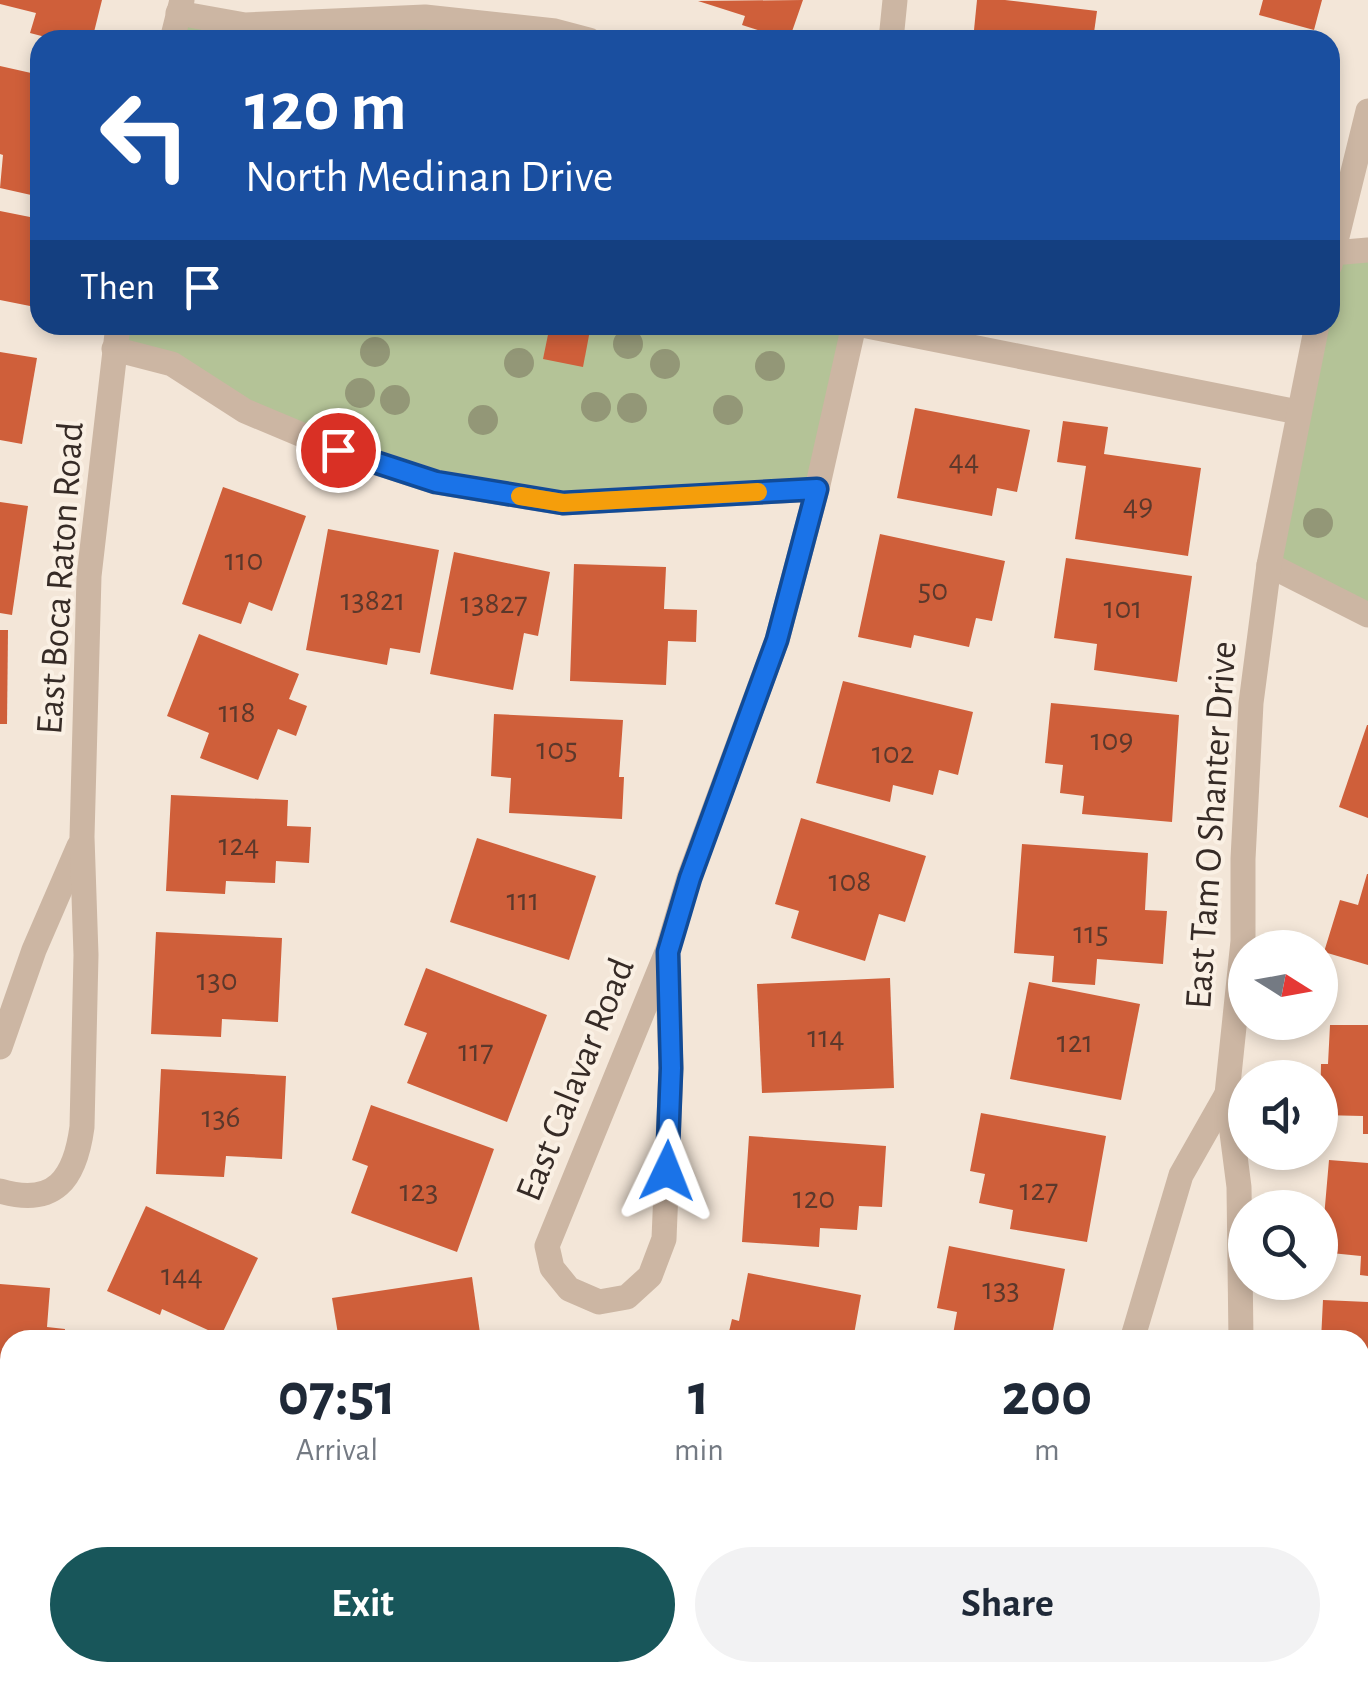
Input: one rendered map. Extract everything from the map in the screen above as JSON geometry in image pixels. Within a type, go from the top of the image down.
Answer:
[{"type":"street","points":[[892,30],[895,0]]},
{"type":"street","points":[[180,6],[245,25],[424,17],[546,30]]},
{"type":"street","points":[[1340,223],[1368,111]]},
{"type":"street","points":[[1340,257],[1368,250]]},
{"type":"street","name":"East Calavar Road","points":[[668,952],[671,1068],[664,1239],[650,1276],[627,1297],[599,1302],[569,1289],[552,1268],[548,1246],[668,952],[690,878],[777,640],[852,335]]},
{"type":"street","points":[[912,335],[1298,412]]},
{"type":"street","name":"East Tam O Shanter Drive","points":[[1242,1330],[1239,1187],[1227,1094],[1243,941],[1251,703],[1269,565],[1315,335]]},
{"type":"street","points":[[116,337],[172,364],[245,411],[338,450],[436,482],[563,503],[817,489]]},
{"type":"street","name":"East Boca Raton Road","points":[[0,1191],[25,1198],[51,1193],[68,1174],[79,1152],[86,955],[82,837],[90,576],[116,337]]},
{"type":"street","points":[[1269,565],[1368,614]]},
{"type":"street","name":"East Boca Raton Road","points":[[0,1047],[34,950],[82,837]]},
{"type":"street","name":"East Tam O Shanter Drive","points":[[1135,1330],[1181,1176],[1227,1094]]},
{"type":"green space","points":[[178,13],[425,17],[518,30],[174,30]]},
{"type":"green space","points":[[1368,250],[1368,615],[1269,565],[1315,335],[1340,335],[1340,261]]},
{"type":"green space","points":[[116,335],[852,335],[817,489],[563,503],[436,482],[114,349]]},
{"type":"building","points":[[0,0],[102,0],[94,30],[31,30],[36,13],[0,4]]},
{"type":"building","points":[[803,0],[792,30],[758,30],[742,25],[745,16],[698,1]]},
{"type":"building","points":[[977,0],[1097,11],[1094,30],[974,30]]},
{"type":"building","points":[[1263,0],[1322,0],[1314,30],[1259,15]]},
{"type":"building","points":[[0,66],[30,73],[30,195],[0,188]]},
{"type":"building","points":[[0,211],[30,217],[30,306],[0,300]]},
{"type":"building","points":[[548,335],[589,335],[583,367],[543,359]]},
{"type":"building","points":[[0,352],[37,358],[22,444],[0,440]]},
{"type":"building","points":[[915,408],[1030,430],[1017,492],[997,488],[992,516],[897,498]]},
{"type":"building","points":[[1063,421],[1108,427],[1104,454],[1201,468],[1188,556],[1075,539],[1086,466],[1057,462]]},
{"type":"building","points":[[223,487],[306,516],[272,611],[249,602],[241,624],[182,604]]},
{"type":"building","points":[[0,502],[28,506],[12,615],[0,613]]},
{"type":"building","points":[[328,529],[439,550],[420,653],[390,648],[387,665],[306,650]]},
{"type":"building","points":[[880,534],[1005,561],[992,621],[976,618],[969,647],[914,635],[911,648],[858,637]]},
{"type":"building","points":[[454,552],[550,572],[538,636],[524,633],[513,690],[430,674]]},
{"type":"building","points":[[1066,558],[1192,576],[1177,682],[1094,670],[1097,644],[1054,638]]},
{"type":"building","points":[[574,564],[666,567],[664,609],[697,610],[696,642],[668,641],[666,685],[570,681]]},
{"type":"building","points":[[0,630],[8,630],[7,724],[0,724]]},
{"type":"building","points":[[199,634],[299,674],[289,699],[307,706],[296,736],[278,729],[258,780],[200,758],[209,733],[167,716]]},
{"type":"building","points":[[843,681],[973,712],[958,775],[939,770],[933,795],[893,785],[890,802],[816,783]]},
{"type":"building","points":[[1051,703],[1179,715],[1172,822],[1082,814],[1084,796],[1060,793],[1063,765],[1045,763]]},
{"type":"building","points":[[494,714],[623,720],[619,777],[624,777],[622,819],[509,813],[511,778],[491,776]]},
{"type":"building","points":[[1368,725],[1368,818],[1339,807]]},
{"type":"building","points":[[171,795],[288,800],[287,826],[311,827],[309,863],[276,861],[275,883],[226,881],[225,894],[166,891]]},
{"type":"building","points":[[801,818],[926,856],[905,922],[879,914],[865,961],[791,938],[799,911],[775,904]]},
{"type":"building","points":[[477,838],[596,876],[569,960],[450,922]]},
{"type":"building","points":[[1022,844],[1148,853],[1145,910],[1167,911],[1163,964],[1097,959],[1095,985],[1052,982],[1054,956],[1014,953]]},
{"type":"building","points":[[1368,874],[1368,965],[1338,956],[1338,930],[1331,930],[1340,900],[1358,905]]},
{"type":"building","points":[[156,932],[282,938],[278,1022],[222,1019],[221,1037],[151,1034]]},
{"type":"building","points":[[426,968],[547,1015],[507,1122],[407,1083],[427,1033],[404,1025]]},
{"type":"building","points":[[890,978],[894,1088],[762,1093],[757,984]]},
{"type":"building","points":[[1029,982],[1140,1004],[1121,1100],[1010,1079]]},
{"type":"building","points":[[1338,1025],[1368,1025],[1368,1134],[1363,1134],[1363,1116],[1338,1115],[1338,1060],[1328,1060],[1329,1040],[1338,1040]]},
{"type":"building","points":[[161,1069],[286,1076],[282,1159],[226,1156],[224,1177],[156,1174]]},
{"type":"building","points":[[371,1105],[494,1149],[457,1252],[351,1213],[368,1166],[352,1160]]},
{"type":"building","points":[[981,1113],[1106,1136],[1087,1242],[1010,1229],[1013,1210],[979,1203],[985,1174],[970,1171]]},
{"type":"building","points":[[749,1136],[886,1146],[882,1207],[859,1206],[857,1230],[820,1228],[819,1247],[742,1242]]},
{"type":"building","points":[[1338,1161],[1368,1163],[1368,1276],[1360,1275],[1361,1256],[1338,1254],[1338,1190],[1326,1190],[1328,1170],[1338,1170]]},
{"type":"building","points":[[146,1206],[258,1258],[224,1330],[208,1330],[162,1309],[160,1315],[107,1291]]},
{"type":"building","points":[[949,1246],[1065,1269],[1053,1330],[954,1330],[957,1312],[937,1308]]},
{"type":"building","points":[[748,1273],[861,1295],[855,1330],[729,1330],[732,1319],[739,1321]]},
{"type":"building","points":[[472,1277],[480,1330],[337,1330],[332,1298]]},
{"type":"building","points":[[0,1284],[50,1288],[47,1327],[65,1330],[0,1330]]},
{"type":"building","points":[[1323,1300],[1368,1302],[1368,1330],[1322,1330]]},
{"type":"slow traffic","points":[[520,496],[563,503],[758,492]]},
{"type":"route","points":[[338,450],[436,482],[563,503],[817,489],[777,640],[690,878],[668,952],[671,1068],[667,1171]]}]
